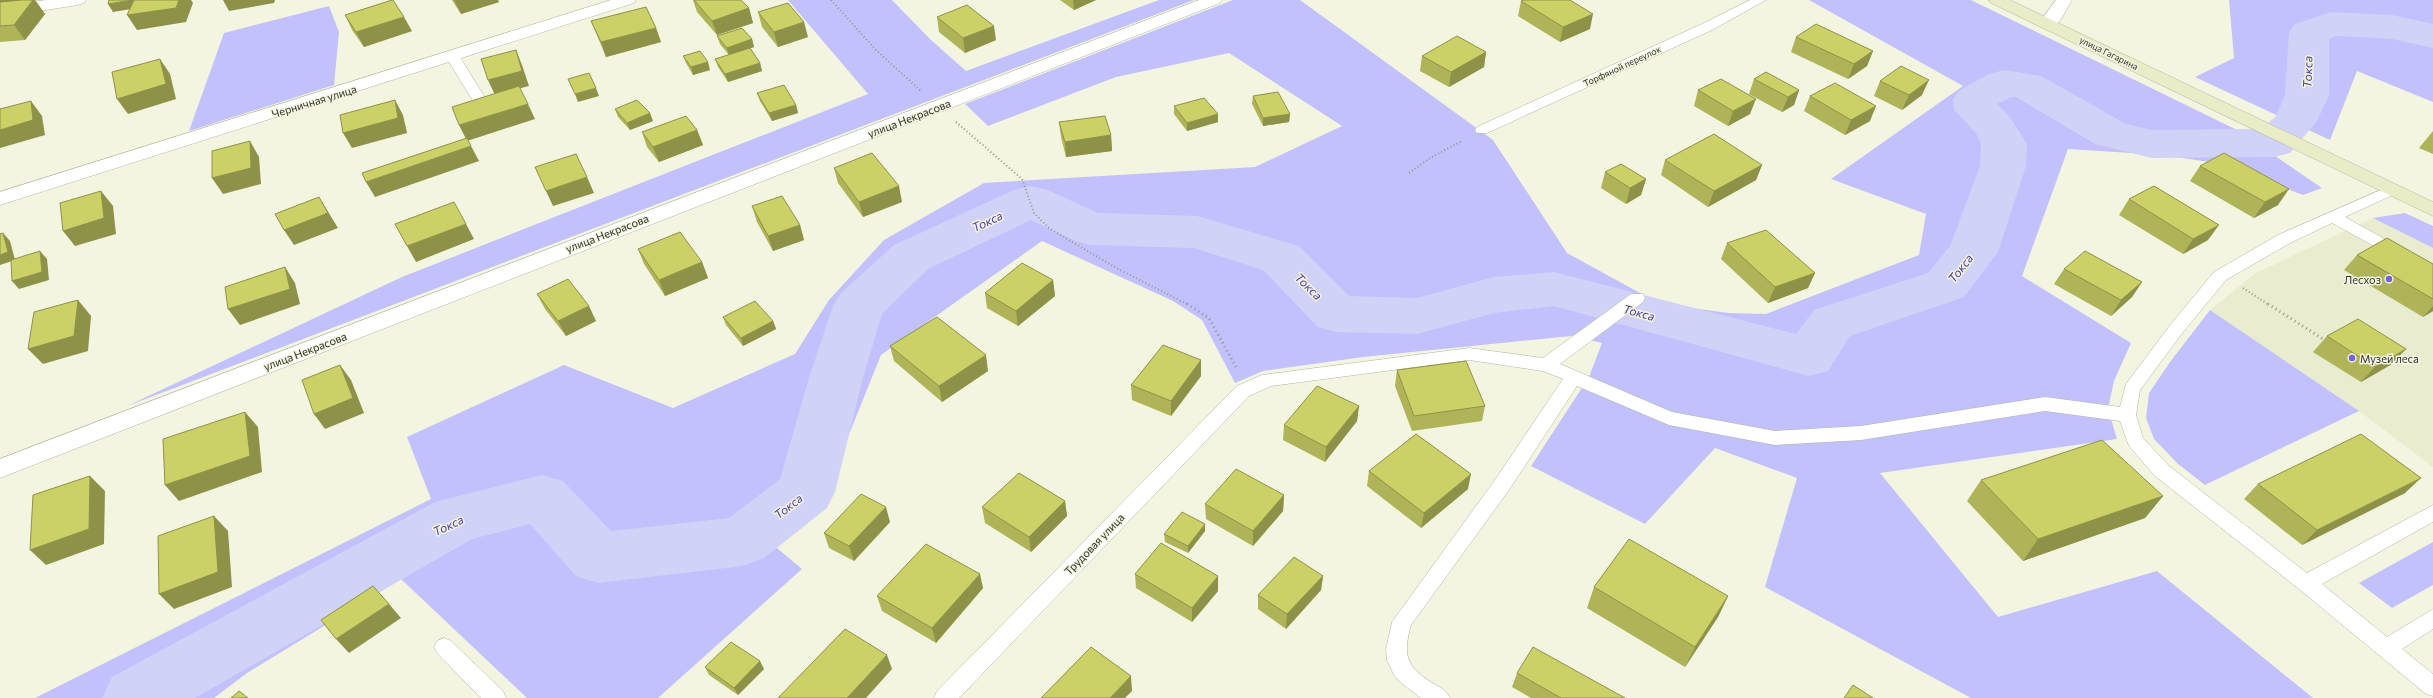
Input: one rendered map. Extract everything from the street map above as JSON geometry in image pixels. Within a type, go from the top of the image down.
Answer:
[{"type":"main road","name":"улица Гагарина","points":[[1996,0],[2047,23],[2433,210]]},
{"type":"street","points":[[13,10],[78,0]]},
{"type":"street","name":"Черничная улица","points":[[0,199],[453,57],[628,0]]},
{"type":"street","name":"улица Некрасова","points":[[0,469],[1214,0]]},
{"type":"street","points":[[2047,23],[2054,17],[2064,0]]},
{"type":"lane","name":"Торфяной переулок","points":[[1482,130],[1707,27],[1760,0]]},
{"type":"lane","points":[[453,57],[480,101]]},
{"type":"lane","points":[[2392,190],[2284,239],[2220,276],[2177,328],[2132,389],[2127,415],[2135,441],[2162,471],[2306,583],[2433,687]]},
{"type":"lane","points":[[2333,217],[2433,273]]},
{"type":"lane","points":[[1546,365],[1616,316],[1637,298]]},
{"type":"lane","points":[[1243,391],[1268,380],[1469,354],[1546,365],[1573,378],[1669,418],[1775,438],[1861,433],[2045,404],[2127,415]]},
{"type":"lane","points":[[1439,698],[1412,682],[1397,661],[1395,642],[1402,622],[1506,478],[1573,378]]},
{"type":"lane","name":"Трудовая улица","points":[[945,698],[1243,391]]},
{"type":"lane","points":[[2306,583],[2433,513]]},
{"type":"lane","points":[[2386,649],[2433,618]]},
{"type":"lane","points":[[444,647],[495,698]]},
{"type":"path","points":[[1409,173],[1430,158],[1482,130]]},
{"type":"path","points":[[1022,179],[1034,213],[1049,228],[1078,247],[1116,268],[1180,299],[1209,318],[1236,366],[1243,391]]},
{"type":"path","points":[[2220,276],[2323,339]]},
{"type":"shaded area","points":[[788,0],[892,0],[931,40],[966,71],[1159,0],[1194,0],[127,406],[402,277],[868,94]]},
{"type":"shaded area","points":[[1233,0],[1300,0],[1493,140],[1567,253],[1660,304],[1729,313],[1766,314],[1919,255],[1926,214],[1831,179],[1963,86],[1809,0],[1971,0],[2237,130],[2322,188],[2303,195],[2222,164],[2163,155],[2068,149],[2022,276],[2131,343],[2114,381],[2108,409],[2117,439],[1880,473],[1998,617],[2157,571],[2313,698],[1971,698],[1765,587],[1797,478],[1715,448],[1645,524],[1531,466],[1589,377],[1602,343],[1571,336],[1363,357],[1263,371],[1235,383],[1202,320],[1173,301],[1042,241],[881,355],[827,489],[771,543],[802,569],[658,698],[527,698],[401,579],[247,673],[214,698],[35,698],[431,499],[407,437],[564,365],[673,408],[795,354],[829,300],[884,240],[984,183],[1255,167],[1342,126],[1229,53],[1116,77],[988,126],[965,104]]},
{"type":"shaded area","points":[[2229,0],[2433,0],[2433,102],[2357,71],[2330,140],[2195,77],[2234,58]]},
{"type":"shaded area","points":[[329,6],[339,32],[334,85],[189,131],[224,33]]},
{"type":"shaded area","points":[[2405,213],[2433,226],[2433,248],[2373,218]]},
{"type":"shaded area","points":[[2373,218],[2433,248],[2433,467],[2359,411],[2210,310],[2256,273]]},
{"type":"shaded area","points":[[2210,310],[2359,411],[2205,485],[2178,464],[2154,439],[2146,418],[2149,393],[2170,362]]},
{"type":"shaded area","points":[[2433,542],[2433,585],[2392,608],[2359,583]]},
{"type":"building","points":[[33,0],[14,25],[0,26],[0,2]]},
{"type":"building","points":[[109,0],[132,0],[108,4]]},
{"type":"building","points":[[134,0],[179,0],[176,8],[127,15]]},
{"type":"building","points":[[393,0],[404,17],[356,32],[345,15]]},
{"type":"building","points":[[694,0],[741,0],[749,8],[712,21]]},
{"type":"building","points":[[1570,0],[1593,14],[1563,27],[1521,1]]},
{"type":"building","points":[[788,3],[804,22],[774,32],[758,12]]},
{"type":"building","points":[[967,5],[994,26],[963,38],[937,17]]},
{"type":"building","points":[[646,7],[656,28],[601,42],[591,21]]},
{"type":"building","points":[[1816,24],[1873,51],[1854,64],[1796,37]]},
{"type":"building","points":[[742,28],[752,39],[727,48],[717,36]]},
{"type":"building","points":[[1457,36],[1486,52],[1451,72],[1422,56]]},
{"type":"building","points":[[750,48],[760,63],[725,74],[715,59]]},
{"type":"building","points":[[516,50],[522,71],[488,80],[481,59]]},
{"type":"building","points":[[700,51],[708,62],[691,67],[683,56]]},
{"type":"building","points":[[160,59],[166,84],[117,99],[112,72]]},
{"type":"building","points":[[1901,66],[1929,80],[1909,95],[1880,81]]},
{"type":"building","points":[[1766,72],[1799,90],[1788,97],[1754,79]]},
{"type":"building","points":[[589,73],[596,88],[575,94],[568,79]]},
{"type":"building","points":[[1721,79],[1756,99],[1733,111],[1698,90]]},
{"type":"building","points":[[1835,83],[1876,106],[1851,120],[1810,96]]},
{"type":"building","points":[[784,85],[796,105],[769,113],[757,93]]},
{"type":"building","points":[[519,86],[528,104],[459,125],[452,107]]},
{"type":"building","points":[[1278,92],[1290,114],[1263,118],[1253,96]]},
{"type":"building","points":[[1204,98],[1218,114],[1187,123],[1174,106]]},
{"type":"building","points":[[395,100],[398,118],[343,133],[340,115]]},
{"type":"building","points":[[637,100],[650,113],[627,123],[615,109]]},
{"type":"building","points":[[31,101],[33,120],[0,130],[0,109]]},
{"type":"building","points":[[686,116],[697,130],[653,147],[642,132]]},
{"type":"building","points":[[1105,116],[1111,135],[1065,142],[1059,122]]},
{"type":"building","points":[[1714,134],[1762,165],[1714,191],[1665,160]]},
{"type":"building","points":[[467,138],[471,146],[366,182],[362,173]]},
{"type":"building","points":[[250,141],[251,168],[212,178],[212,151]]},
{"type":"building","points":[[872,153],[899,186],[859,202],[834,168]]},
{"type":"building","points":[[2224,153],[2289,189],[2265,202],[2200,166]]},
{"type":"building","points":[[576,154],[587,177],[546,191],[535,167]]},
{"type":"building","points":[[1621,164],[1646,179],[1630,188],[1605,172]]},
{"type":"building","points":[[2154,186],[2219,225],[2193,239],[2129,199]]},
{"type":"building","points":[[101,191],[104,218],[63,231],[60,203]]},
{"type":"building","points":[[782,196],[800,225],[768,236],[752,206]]},
{"type":"building","points":[[319,197],[328,213],[284,230],[275,214]]},
{"type":"building","points":[[454,202],[466,224],[407,246],[395,224]]},
{"type":"building","points":[[1766,230],[1815,273],[1775,287],[1727,243]]},
{"type":"building","points":[[680,232],[702,262],[659,280],[638,249]]},
{"type":"building","points":[[3,233],[8,252],[0,255],[0,234]]},
{"type":"building","points":[[2387,238],[2433,264],[2433,299],[2357,255]]},
{"type":"building","points":[[40,251],[42,272],[12,281],[11,260]]},
{"type":"building","points":[[2085,251],[2142,282],[2121,300],[2064,269]]},
{"type":"building","points":[[1022,263],[1053,280],[1016,311],[985,293]]},
{"type":"building","points":[[285,267],[290,289],[228,309],[225,287]]},
{"type":"building","points":[[568,279],[589,306],[558,321],[537,294]]},
{"type":"building","points":[[78,300],[74,336],[28,349],[34,312]]},
{"type":"building","points":[[755,301],[773,321],[741,338],[723,317]]},
{"type":"building","points":[[937,317],[986,355],[939,386],[890,346]]},
{"type":"building","points":[[2358,319],[2406,349],[2375,367],[2327,336]]},
{"type":"building","points":[[1163,345],[1201,360],[1171,401],[1131,385]]},
{"type":"building","points":[[1466,361],[1485,406],[1414,416],[1397,370]]},
{"type":"building","points":[[340,365],[353,398],[314,414],[302,380]]},
{"type":"building","points":[[1317,386],[1359,406],[1326,447],[1284,425]]},
{"type":"building","points":[[245,412],[250,456],[165,485],[163,439]]},
{"type":"building","points":[[1416,434],[1471,474],[1424,513],[1369,471]]},
{"type":"building","points":[[2361,434],[2421,478],[2317,530],[2258,484]]},
{"type":"building","points":[[2102,440],[2163,496],[2038,539],[1981,480]]},
{"type":"building","points":[[1236,469],[1284,495],[1253,531],[1205,504]]},
{"type":"building","points":[[1019,473],[1065,501],[1029,537],[982,507]]},
{"type":"building","points":[[90,476],[89,529],[30,550],[33,495]]},
{"type":"building","points":[[861,494],[886,507],[849,546],[824,533]]},
{"type":"building","points":[[1182,512],[1205,524],[1188,546],[1164,534]]},
{"type":"building","points":[[214,516],[218,572],[159,594],[158,536]]},
{"type":"building","points":[[1629,539],[1728,596],[1695,647],[1594,587]]},
{"type":"building","points":[[1161,543],[1218,576],[1192,608],[1135,574]]},
{"type":"building","points":[[926,544],[980,574],[932,628],[877,596]]},
{"type":"building","points":[[1294,557],[1323,576],[1287,614],[1258,595]]},
{"type":"building","points":[[373,586],[389,604],[336,639],[321,620]]},
{"type":"building","points":[[845,629],[887,655],[847,698],[778,698]]},
{"type":"building","points":[[731,642],[760,661],[734,688],[705,667]]},
{"type":"building","points":[[1091,647],[1131,676],[1110,698],[1041,698]]},
{"type":"building","points":[[1533,647],[1625,698],[1561,698],[1517,673]]},
{"type":"building","points":[[1853,685],[1873,698],[1844,698]]},
{"type":"building","points":[[239,691],[248,698],[231,698]]},
{"type":"waterway","name":"Токса","points":[[135,698],[456,519],[542,498],[598,558],[743,541],[806,492],[835,381],[859,306],[911,257],[1031,201],[1090,229],[1197,232],[1281,258],[1336,314],[1417,316],[1494,295],[1554,289],[1809,357],[1832,323],[1946,285],[1973,252],[2003,166],[2004,144],[1994,126],[1976,110],[1975,99],[2004,83],[2026,85],[2067,107],[2111,134],[2152,144],[2274,143],[2295,121],[2307,95],[2309,33],[2331,24],[2392,27],[2433,36]]},
{"type":"place","name":"Лесхоз","points":[[2389,279]]},
{"type":"place","name":"Музей леса","points":[[2352,358]]}]
